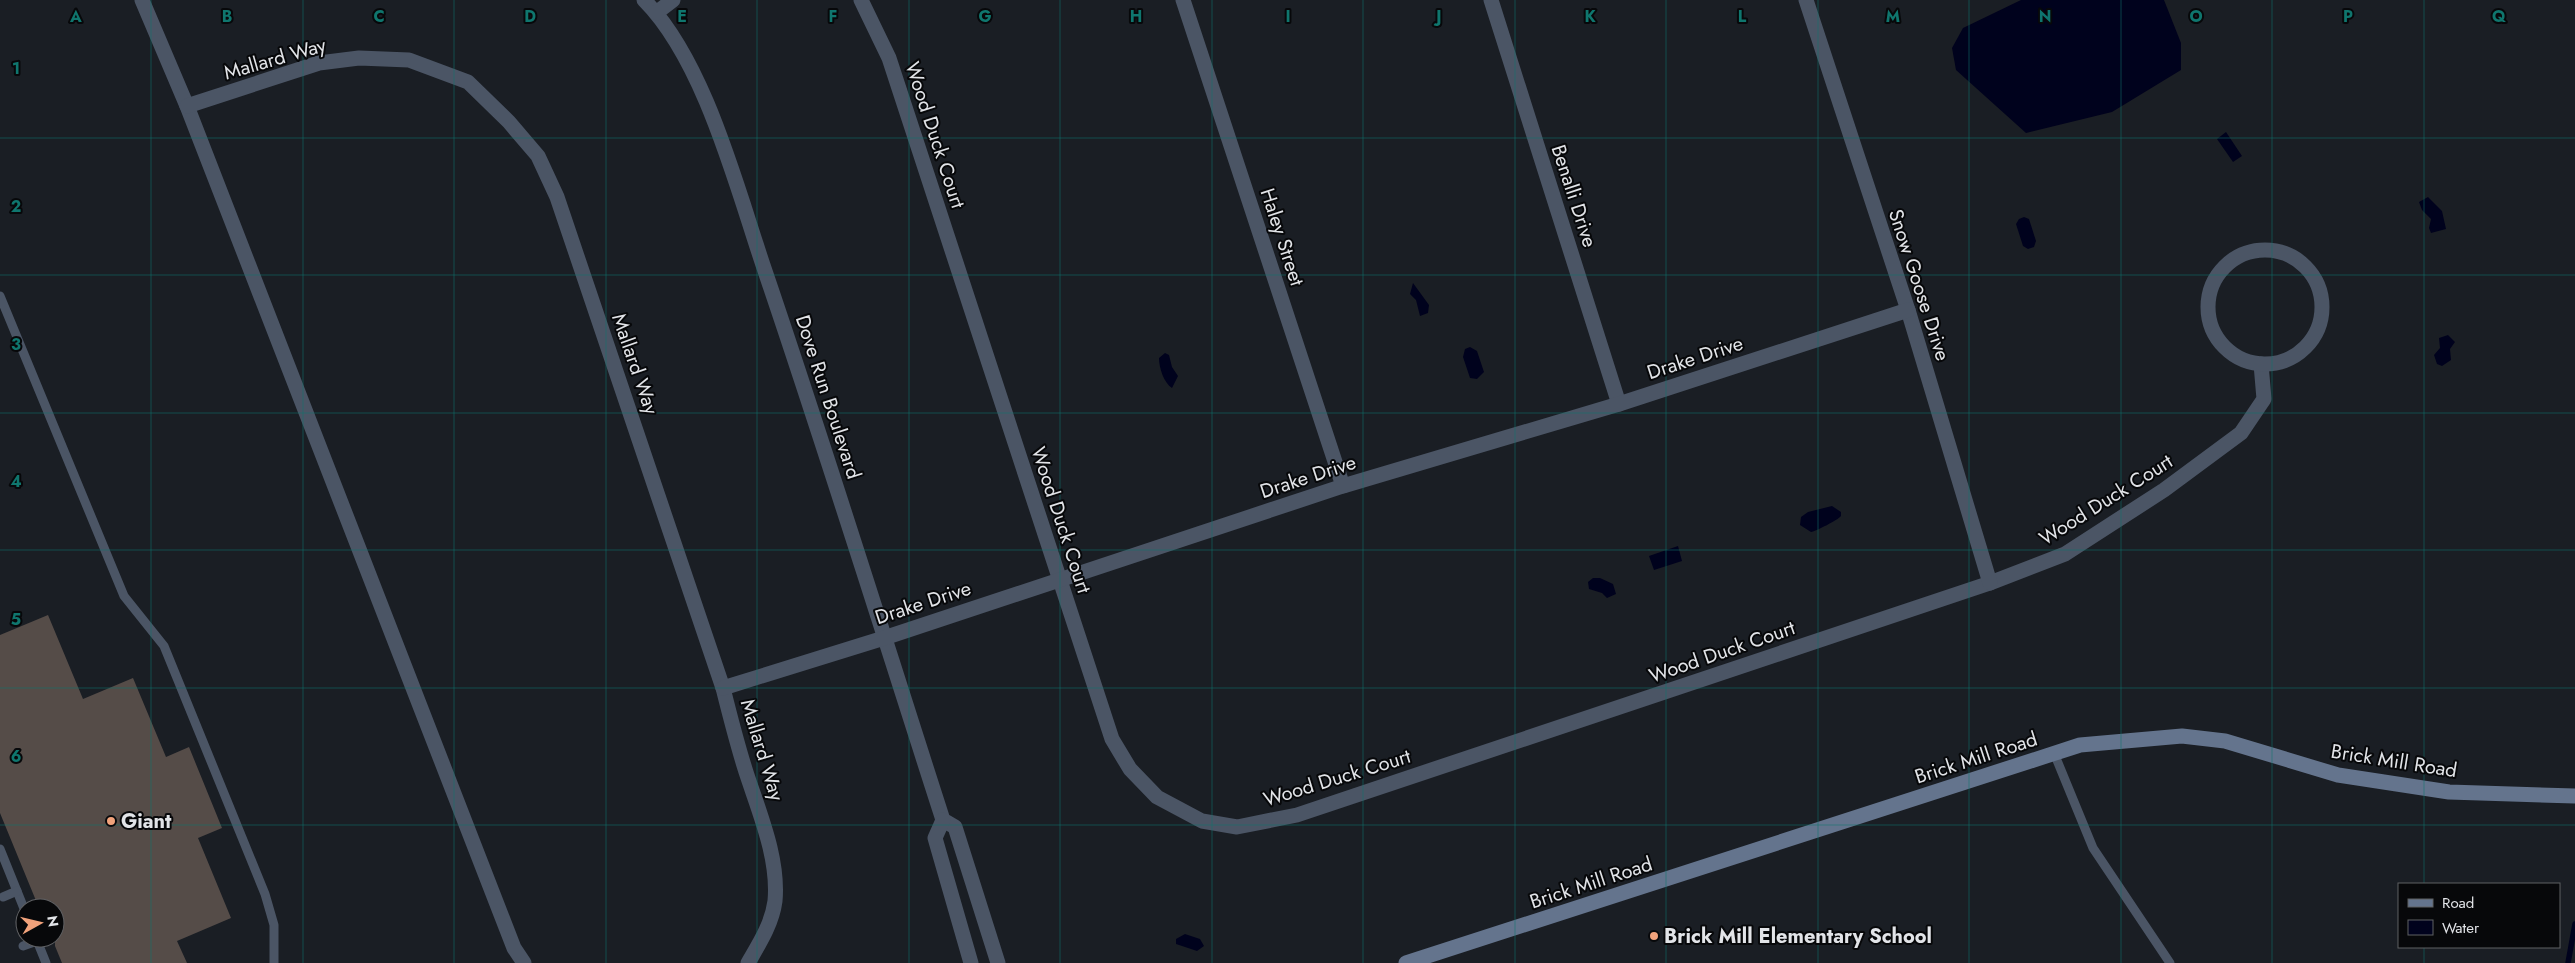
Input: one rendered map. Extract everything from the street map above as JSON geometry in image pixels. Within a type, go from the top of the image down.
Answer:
[{"type":"street","points":[[142,0],[187,106],[514,948],[524,963]]},
{"type":"street","name":"Dove Run Boulevard","points":[[644,0],[656,13],[696,77],[722,144],[800,374],[943,820],[955,827],[998,963]]},
{"type":"street","points":[[656,13],[672,0]]},
{"type":"street","name":"Wood Duck Court","points":[[861,0],[889,58],[1112,739],[1130,769],[1157,796],[1202,821],[1237,827],[1297,815],[1990,583],[2065,554],[2164,490],[2241,433],[2264,399],[2261,364]]},
{"type":"street","name":"Haley Street","points":[[1183,0],[1343,486]]},
{"type":"street","name":"Benalli Drive","points":[[1491,0],[1620,404]]},
{"type":"street","name":"Snow Goose Drive","points":[[1806,0],[1908,310],[1990,583]]},
{"type":"street","name":"Mallard Way","points":[[187,106],[319,63],[360,58],[409,60],[468,82],[509,122],[538,156],[557,197],[723,688],[734,734],[762,819],[773,863],[775,901],[766,933],[748,963]]},
{"type":"street","points":[[2276,250],[2295,257],[2310,270],[2321,293],[2321,319],[2310,342],[2301,352],[2283,361],[2261,364],[2240,358],[2224,346],[2215,333],[2208,314],[2208,300],[2214,281],[2221,270],[2236,257],[2246,252],[2276,250]]},
{"type":"street","name":"Drake Drive","points":[[723,688],[884,638],[1343,486],[1620,404],[1908,310]]},
{"type":"street","name":"Brick Mill Road","points":[[1406,963],[2080,744],[2182,736],[2225,741],[2338,775],[2449,792],[2575,796]]},
{"type":"street","points":[[943,820],[935,838],[971,963]]},
{"type":"lane","points":[[0,296],[124,596],[164,646],[265,894],[274,925],[274,963]]},
{"type":"lane","points":[[2054,753],[2093,848],[2170,963]]},
{"type":"lane","points":[[0,849],[20,898]]},
{"type":"lane","points":[[4,897],[17,891]]},
{"type":"lane","points":[[40,948],[46,963]]},
{"type":"water","points":[[2021,0],[2164,0],[2181,43],[2181,70],[2112,112],[2026,133],[1956,70],[1952,48],[1963,28]]},
{"type":"water","points":[[2226,132],[2242,156],[2233,162],[2217,139]]},
{"type":"water","points":[[2428,197],[2442,211],[2446,229],[2431,233],[2429,228],[2431,219],[2422,210],[2419,202]]},
{"type":"water","points":[[2024,217],[2029,219],[2036,241],[2034,247],[2028,249],[2023,246],[2016,224],[2019,219]]},
{"type":"water","points":[[1413,283],[1429,305],[1428,313],[1420,316],[1416,300],[1410,294]]},
{"type":"water","points":[[2448,335],[2455,342],[2450,349],[2451,360],[2442,366],[2437,364],[2434,355],[2440,348],[2439,338]]},
{"type":"water","points":[[1470,347],[1477,351],[1484,372],[1477,379],[1470,378],[1463,357],[1465,349]]},
{"type":"water","points":[[1165,353],[1169,355],[1172,367],[1178,376],[1172,388],[1164,379],[1160,366],[1159,358]]},
{"type":"water","points":[[1832,506],[1841,512],[1841,516],[1836,520],[1811,532],[1800,525],[1801,517],[1808,512]]},
{"type":"water","points":[[1678,546],[1682,561],[1654,570],[1649,556]]},
{"type":"water","points":[[1593,578],[1600,578],[1613,584],[1616,594],[1607,598],[1602,593],[1589,589],[1588,582]]},
{"type":"water","points":[[1185,934],[1200,939],[1204,946],[1197,951],[1176,944],[1176,939]]},
{"type":"building","name":"Giant","points":[[48,615],[83,699],[133,678],[166,757],[189,747],[222,828],[198,838],[231,918],[177,941],[187,963],[62,963],[56,948],[65,948],[65,898],[35,898],[0,813],[0,635]]},
{"type":"waterway","points":[[2568,963],[2575,924]]},
{"type":"place","name":"Giant","points":[[111,821]]},
{"type":"place","name":"Brick Mill Elementary School","points":[[1654,936]]}]
